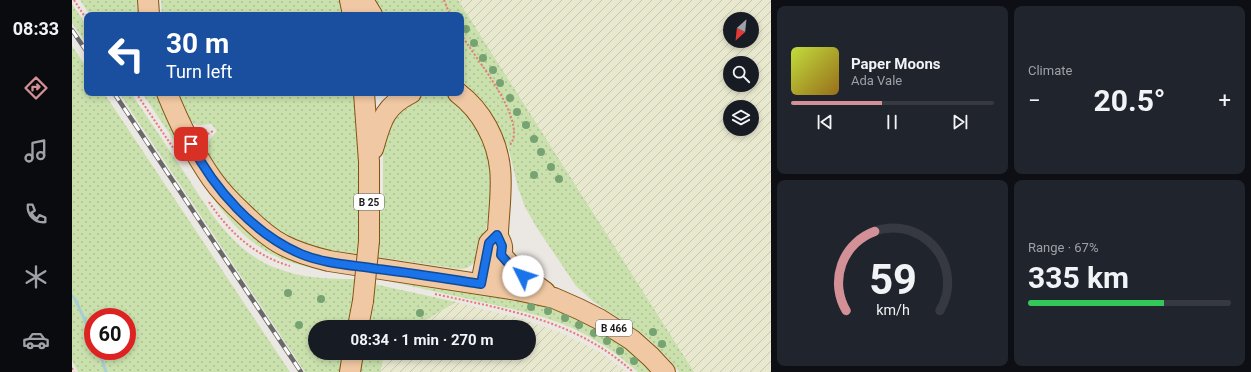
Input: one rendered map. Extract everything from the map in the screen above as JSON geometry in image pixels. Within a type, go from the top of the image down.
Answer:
[{"type":"main road","points":[[148,0],[149,12]]},
{"type":"main road","points":[[350,0],[352,12]]},
{"type":"main road","points":[[363,0],[370,12]]},
{"type":"main road","name":"B 466","points":[[168,96],[174,111],[195,152],[213,180],[231,202],[255,225],[282,245],[302,254],[329,262],[489,285],[536,293],[554,298],[599,319],[632,340],[652,357],[665,372]]},
{"type":"main road","name":"B 25","points":[[359,320],[363,301],[369,241],[369,162],[364,96]]},
{"type":"main road","points":[[369,162],[384,115],[394,103],[406,96]]},
{"type":"main road","points":[[458,96],[476,110],[484,121],[494,140],[499,154],[501,187],[497,235],[502,246],[501,255],[489,285]]},
{"type":"main road","points":[[489,285],[489,243],[497,235]]},
{"type":"main road","points":[[501,255],[516,271],[554,298]]},
{"type":"main road","points":[[350,372],[352,360]]},
{"type":"path","points":[[74,0],[84,15]]},
{"type":"path","points":[[444,0],[449,12]]},
{"type":"path","points":[[464,39],[502,97],[514,126],[514,141],[507,149],[499,154]]},
{"type":"path","points":[[269,259],[293,267]]},
{"type":"path","points":[[435,294],[515,312],[570,330],[603,349],[633,372]]},
{"type":"path","points":[[72,368],[74,372]]},
{"type":"green space","points":[[80,0],[137,0],[138,12],[88,12]]},
{"type":"green space","points":[[161,0],[347,0],[349,12],[162,12]]},
{"type":"green space","points":[[372,0],[458,0],[694,372],[679,372],[667,357],[646,337],[594,302],[576,286],[537,228],[525,207],[518,188],[509,150],[500,131],[489,113],[464,87],[464,12],[378,12]]},
{"type":"green space","points":[[458,0],[771,0],[771,372],[694,372]]},
{"type":"green space","points":[[72,4],[84,22],[84,41],[72,23]]},
{"type":"green space","points":[[72,46],[84,64],[84,96],[106,96],[290,372],[78,372],[72,360]]},
{"type":"green space","points":[[121,96],[133,96],[211,213],[233,239],[246,251],[276,268],[295,274],[324,278],[354,279],[352,300],[356,301],[352,320],[308,320],[308,360],[345,360],[342,372],[305,372]]},
{"type":"green space","points":[[144,96],[160,96],[193,163],[320,269],[307,267],[283,259],[258,246],[225,214]]},
{"type":"green space","points":[[179,96],[357,96],[362,240],[359,240],[357,256],[322,250],[301,243],[281,233],[259,217],[238,199],[203,150],[217,131],[211,124],[195,124],[189,119]]},
{"type":"green space","points":[[402,96],[447,96],[465,112],[479,133],[489,155],[493,174],[492,196],[485,234],[479,254],[473,264],[467,268],[460,269],[377,257],[376,232],[383,202],[383,141]]},
{"type":"green space","points":[[375,278],[545,305],[570,314],[606,333],[631,350],[654,372],[638,372],[615,353],[598,342],[581,332],[550,319]]},
{"type":"green space","points":[[374,284],[456,302],[426,320],[366,320]]},
{"type":"green space","points":[[456,302],[526,320],[426,320]]},
{"type":"green space","points":[[536,324],[564,334],[600,352],[627,372],[380,372],[383,360],[536,360]]},
{"type":"green space","points":[[359,360],[383,360],[380,372],[356,372]]},
{"type":"waterway","points":[[72,296],[75,299],[84,318]]},
{"type":"waterway","points":[[102,360],[106,372]]},
{"type":"railway","points":[[72,30],[84,48]]},
{"type":"railway","points":[[116,96],[301,372]]},
{"type":"route","points":[[191,144],[213,180],[231,202],[268,236],[282,245],[302,254],[329,262],[481,284],[489,243],[497,235],[502,246],[501,255],[516,271],[523,276]]}]
